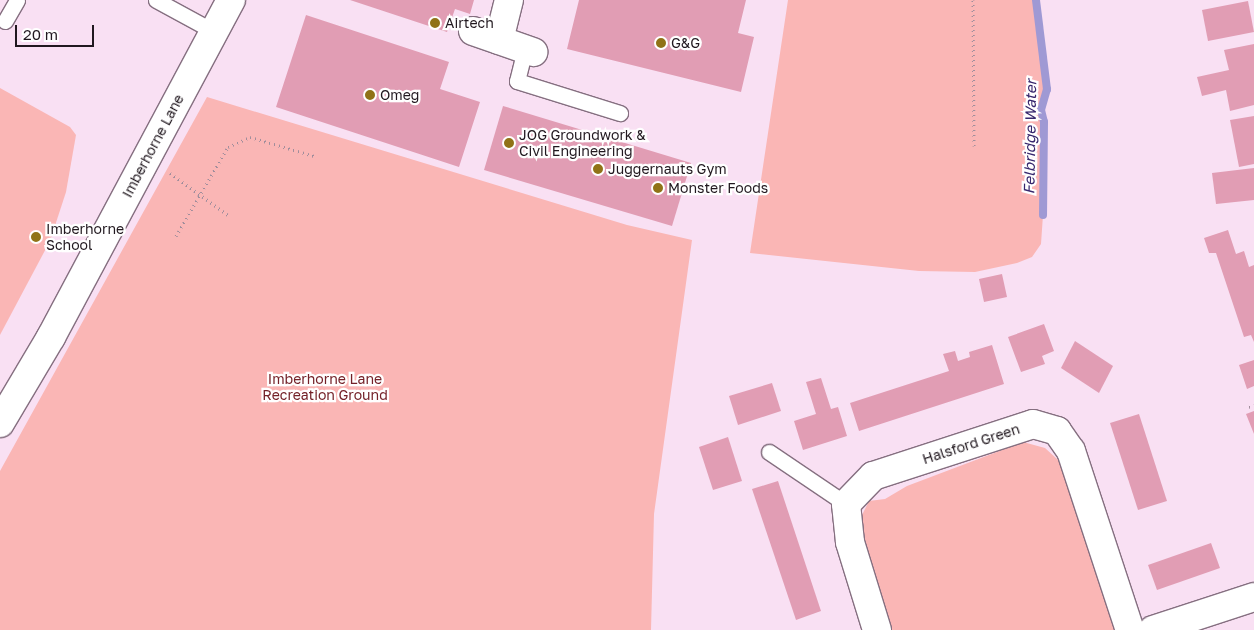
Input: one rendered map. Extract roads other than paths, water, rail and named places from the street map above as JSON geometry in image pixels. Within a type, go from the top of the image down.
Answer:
[{"type":"street","name":"Imberhorne Lane","points":[[0,423],[56,328],[231,0]]},
{"type":"street","points":[[499,40],[509,0]]},
{"type":"street","points":[[473,31],[529,51]]},
{"type":"street","name":"Halsford Green","points":[[846,504],[873,476],[1033,424],[1057,431],[1071,451],[1130,630]]},
{"type":"street","points":[[846,504],[850,542],[877,630]]},
{"type":"street","points":[[1153,630],[1254,597]]},
{"type":"lane","points":[[5,21],[17,0]]},
{"type":"lane","points":[[156,0],[214,32]]},
{"type":"lane","points":[[529,51],[517,81],[620,113]]},
{"type":"lane","points":[[769,452],[846,504]]},
{"type":"waterway","name":"Felbridge Water","points":[[1036,0],[1047,89],[1041,110],[1044,122],[1043,215]]},
{"type":"place","name":"Airtech","points":[[435,23]]},
{"type":"place","name":"G&G","points":[[661,43]]},
{"type":"place","name":"Omeg","points":[[370,95]]},
{"type":"place","name":"JOG Groundwork & Civil Engineering","points":[[509,143]]},
{"type":"place","name":"Juggernauts Gym","points":[[598,169]]},
{"type":"place","name":"Monster Foods","points":[[658,188]]},
{"type":"place","name":"Imberhorne School","points":[[36,237]]},
{"type":"park label","name":"Imberhorne Lane Recreation Ground","points":[[325,388]]}]
